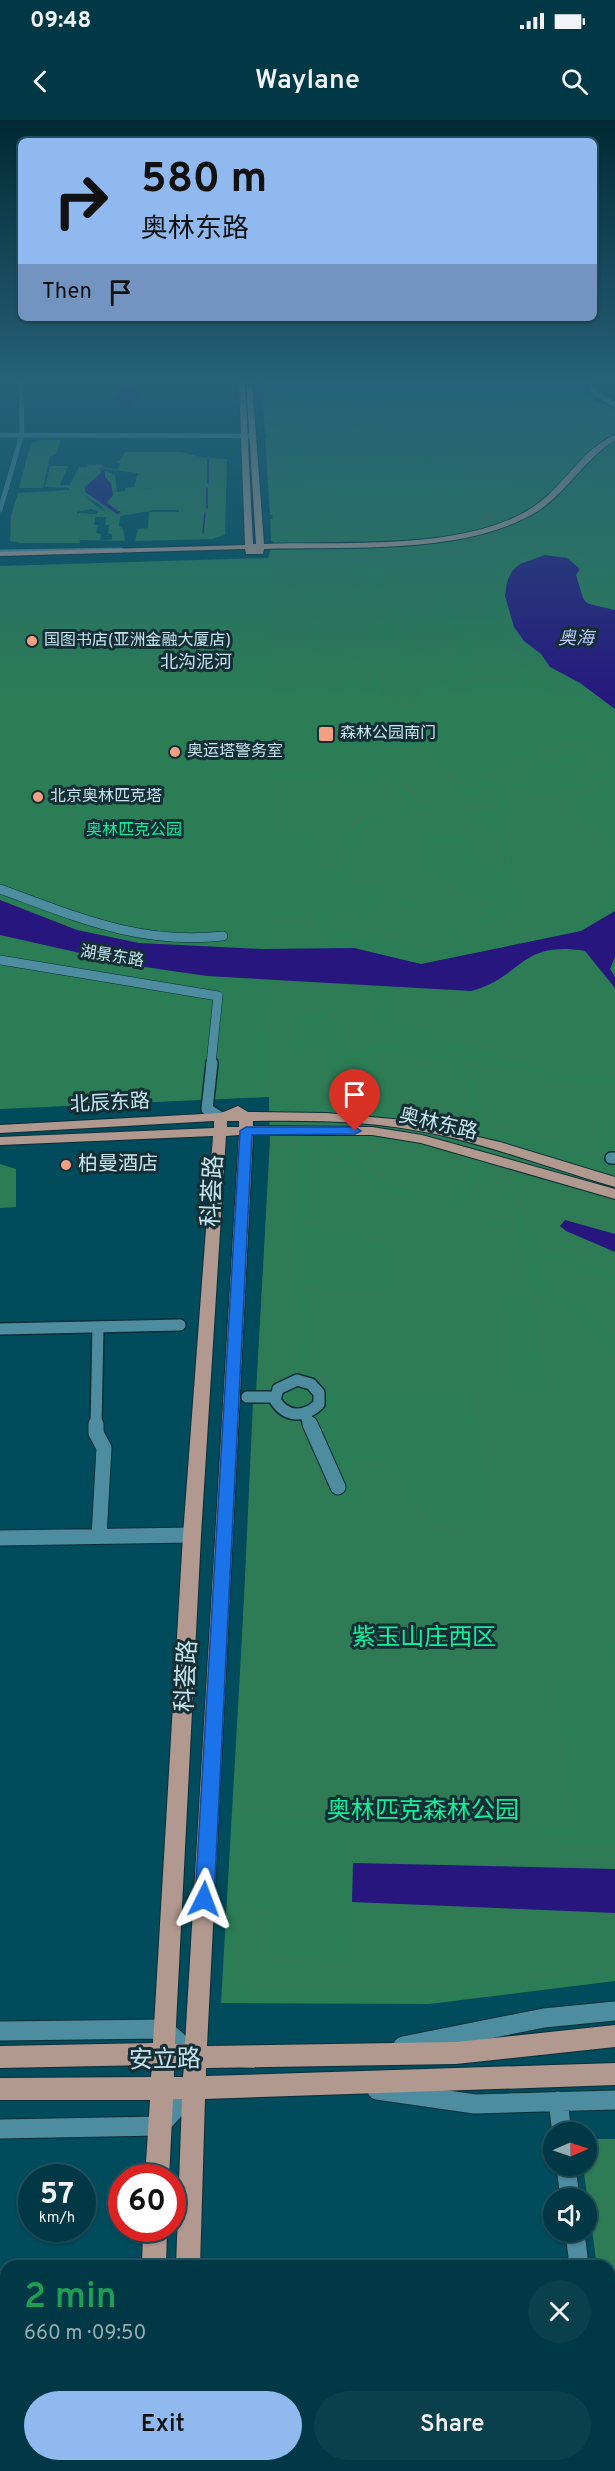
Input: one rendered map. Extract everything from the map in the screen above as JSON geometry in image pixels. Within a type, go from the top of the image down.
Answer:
[{"type":"main road","points":[[249,491],[249,550]]},
{"type":"main road","points":[[254,491],[260,549]]},
{"type":"main road","points":[[1,555],[249,550],[398,542],[462,535],[522,517],[545,504],[557,491]]},
{"type":"main road","points":[[260,549],[422,545],[464,539],[500,530],[529,519],[559,502],[567,494]]},
{"type":"main road","points":[[1,555],[249,550]]},
{"type":"main road","points":[[222,1125],[238,1110],[246,1125]]},
{"type":"main road","name":"奥林东路","points":[[246,1125],[374,1120],[476,1140],[615,1182]]},
{"type":"main road","name":"北辰东路","points":[[0,1129],[222,1125]]},
{"type":"main road","name":"北辰东路","points":[[0,1141],[222,1125]]},
{"type":"main road","name":"科荟路","points":[[158,2164],[192,1534],[222,1125]]},
{"type":"main road","name":"科荟路","points":[[188,2260],[194,2088],[246,1125]]},
{"type":"main road","name":"奥林东路","points":[[246,1125],[372,1131],[422,1139],[615,1194]]},
{"type":"main road","name":"安立路","points":[[0,2057],[163,2054],[196,2058],[456,2053],[615,2036]]},
{"type":"main road","name":"安立路","points":[[0,2089],[194,2088],[615,2074]]},
{"type":"main road","points":[[154,2260],[155,2242]]},
{"type":"street","points":[[0,510],[6,491]]},
{"type":"street","points":[[0,889],[60,913],[124,930],[208,938],[223,936]]},
{"type":"street","name":"湖景东路","points":[[0,955],[218,992],[207,1108],[222,1125]]},
{"type":"street","name":"湖景东路","points":[[0,960],[187,987]]},
{"type":"street","points":[[0,1329],[180,1325]]},
{"type":"street","points":[[98,1327],[96,1433],[104,1448],[99,1536]]},
{"type":"street","points":[[290,1382],[311,1384],[316,1388],[320,1399],[315,1409],[305,1414],[295,1415],[281,1410],[275,1397],[278,1389],[290,1382]]},
{"type":"street","points":[[247,1397],[275,1397]]},
{"type":"street","points":[[305,1414],[338,1487]]},
{"type":"street","points":[[0,1538],[192,1534]]},
{"type":"street","name":"安立路","points":[[358,2054],[544,2018],[615,2011]]},
{"type":"street","name":"安立路","points":[[0,2031],[164,2029],[196,2058]]},
{"type":"street","name":"安立路","points":[[331,2084],[474,2104],[615,2100]]},
{"type":"street","points":[[0,2129],[160,2126],[194,2088]]},
{"type":"street","points":[[558,2102],[561,2122]]},
{"type":"street","points":[[576,2242],[578,2260]]},
{"type":"green space","points":[[82,491],[117,514],[121,511],[116,511],[107,503],[110,491],[151,491],[150,511],[120,516],[119,526],[123,529],[125,541],[80,540],[76,523],[78,513],[96,514],[94,525],[98,525],[96,533],[101,534],[100,540],[118,539],[103,508]]},
{"type":"green space","points":[[82,491],[88,499],[108,514],[117,529],[118,540],[112,540],[112,534],[108,533],[109,525],[105,525],[106,517],[95,517],[98,511],[91,509],[77,512],[80,543],[10,541],[11,516],[18,493]]},
{"type":"green space","points":[[150,491],[226,491],[225,535],[212,539],[135,541],[138,529],[148,528],[149,512],[179,512],[179,510],[150,510]]},
{"type":"green space","points":[[268,491],[312,491],[315,504],[280,505],[277,507],[277,514],[270,515]]},
{"type":"green space","name":"奥林匹克森林公园","points":[[271,491],[615,491],[615,1981],[429,2004],[221,2003],[270,1149],[269,1097],[0,1109],[0,566],[268,558],[274,540]]},
{"type":"green space","points":[[517,491],[544,491],[509,514],[479,525],[444,533],[371,540],[271,541],[270,519],[286,519],[288,528],[299,532],[413,531],[453,521],[449,501],[519,499]]},
{"type":"green space","points":[[583,491],[615,491],[615,513],[610,517],[615,520],[600,530],[580,538],[492,555],[435,579],[392,586],[386,582],[402,579],[386,566],[345,571],[363,586],[379,583],[384,587],[377,589],[306,592],[274,584],[274,555],[385,553],[462,545],[498,537],[533,525],[577,498]]},
{"type":"green space","points":[[431,500],[444,500],[448,519],[411,528],[323,527],[322,518],[434,517]]},
{"type":"green space","points":[[315,507],[318,528],[293,527],[292,519],[284,514],[284,508]]},
{"type":"green space","points":[[615,526],[615,558],[588,557],[543,549],[593,537]]},
{"type":"green space","points":[[538,549],[552,552],[525,556],[497,568],[484,561]]},
{"type":"green space","points":[[482,563],[495,569],[491,584],[486,583],[485,590],[490,591],[489,598],[442,585],[443,579]]},
{"type":"green space","points":[[437,580],[441,610],[435,613],[408,616],[406,622],[410,631],[435,632],[453,627],[461,648],[457,670],[447,666],[435,653],[393,632],[398,631],[388,623],[382,625],[399,611],[402,603],[399,598],[382,591]]},
{"type":"green space","points":[[269,587],[303,595],[362,593],[346,607],[315,623],[309,644],[320,654],[380,663],[370,678],[372,691],[363,691],[360,682],[341,682],[342,691],[329,691],[328,687],[269,689]]},
{"type":"green space","points":[[441,587],[490,600],[494,615],[484,619],[453,617]]},
{"type":"green space","points":[[379,592],[396,599],[398,607],[377,623],[363,628],[376,640],[396,637],[418,648],[386,660],[345,656],[319,650],[314,643],[319,624],[348,605]]},
{"type":"green space","points":[[489,635],[498,636],[513,644],[550,672],[511,666],[464,673],[469,661],[479,660],[479,656],[471,653],[470,646],[477,645]]},
{"type":"green space","points":[[422,650],[435,658],[440,666],[456,672],[445,682],[432,680],[415,699],[416,708],[397,709],[395,698],[384,698],[381,693],[378,677],[386,664],[392,661],[398,664],[408,661],[403,657]]},
{"type":"green space","points":[[500,668],[519,668],[513,683],[478,683],[464,692],[447,693],[449,689],[447,689],[461,676]]},
{"type":"green space","points":[[534,671],[556,676],[550,678],[565,687],[570,685],[583,694],[556,695],[547,688],[548,682],[529,677]]},
{"type":"green space","points":[[571,739],[613,756],[605,773],[582,784],[572,772],[583,759],[570,753],[544,759],[524,775],[530,780],[523,782],[500,784],[483,775],[486,772],[500,771],[516,760],[528,760],[539,744]]},
{"type":"green space","points":[[426,748],[443,768],[466,782],[454,786],[466,797],[493,790],[499,799],[500,811],[446,812],[420,803],[409,795],[400,783],[398,762],[406,762],[403,749]]},
{"type":"green space","points":[[391,773],[401,794],[420,808],[391,811],[362,822],[350,837],[343,869],[320,868],[317,833],[275,833],[275,780],[345,778],[346,784],[382,783],[380,774]]},
{"type":"green space","points":[[604,777],[611,783],[604,785],[605,788],[577,796],[573,802],[575,814],[586,820],[601,823],[615,874],[615,881],[608,899],[595,913],[577,924],[556,932],[510,943],[471,948],[450,927],[478,923],[504,915],[520,905],[522,894],[510,881],[512,864],[504,831],[509,807],[504,794],[495,786],[551,792],[585,786]]},
{"type":"green space","points":[[429,810],[469,818],[497,833],[505,860],[503,870],[479,862],[470,838],[451,835],[428,835],[426,848],[418,858],[419,864],[465,893],[496,904],[475,919],[457,923],[439,922],[429,918],[408,901],[381,895],[380,888],[351,889],[353,850],[358,837],[366,827],[392,815]]},
{"type":"green space","points":[[394,900],[407,904],[429,922],[444,928],[466,948],[434,951],[350,931],[328,931],[325,923],[328,916],[355,910],[363,917],[383,911],[376,903]]},
{"type":"green space","points":[[315,911],[315,924],[326,942],[272,945],[271,916],[301,916]]},
{"type":"green space","points":[[561,950],[582,955],[588,959],[615,992],[615,1078],[573,1074],[512,1060],[421,1032],[392,1018],[396,1001],[384,987],[470,994],[485,991],[509,980],[527,960]]},
{"type":"green space","points":[[271,981],[367,987],[385,1002],[379,1018],[393,1031],[384,1040],[366,1046],[346,1046],[346,1020],[325,1020],[326,1010],[293,1016],[287,1047],[300,1055],[315,1048],[326,1048],[327,1068],[337,1081],[378,1084],[377,1054],[386,1052],[451,1062],[470,1095],[476,1124],[370,1105],[280,1104],[267,1095]]},
{"type":"green space","points":[[466,1056],[574,1083],[615,1085],[615,1121],[594,1122],[606,1161],[487,1126],[477,1088],[460,1061]]},
{"type":"green space","points":[[330,1137],[402,1144],[474,1158],[469,1174],[447,1206],[379,1181]]},
{"type":"green space","points":[[270,1139],[299,1139],[300,1197],[290,1270],[303,1312],[303,1338],[297,1361],[274,1388],[257,1382]]},
{"type":"green space","name":"紫玉山庄西区","points":[[305,1139],[320,1139],[380,1188],[518,1231],[529,1287],[568,1306],[586,1328],[615,1352],[615,1637],[605,1639],[615,1681],[553,1681],[576,1827],[234,1817],[253,1402],[270,1400],[281,1414],[298,1418],[333,1499],[354,1499],[355,1484],[344,1470],[380,1457],[404,1478],[431,1523],[491,1518],[473,1392],[326,1394],[313,1380],[301,1375],[299,1370],[307,1349],[310,1328],[309,1307],[303,1285],[394,1285],[389,1244],[360,1244],[360,1229],[303,1230],[308,1197]],"holes":[[[505,1296],[531,1297],[548,1394],[511,1393]]]},
{"type":"green space","points":[[485,1161],[521,1170],[506,1197],[519,1227],[458,1209],[481,1177]]},
{"type":"green space","points":[[0,1164],[16,1169],[16,1207],[0,1208]]},
{"type":"green space","points":[[531,1173],[615,1201],[615,1234],[566,1220],[560,1226],[615,1252],[615,1272],[542,1249],[518,1205],[517,1194]]},
{"type":"green space","points":[[539,1262],[555,1262],[615,1282],[615,1338],[587,1312],[541,1282]]},
{"type":"green space","points":[[343,1837],[615,1843],[615,1869],[343,1862]]},
{"type":"green space","points":[[352,1902],[615,1913],[615,1971],[421,1994],[249,1993],[233,1977],[237,1905],[272,1905],[268,1954],[349,1959]]},
{"type":"green space","points":[[597,2139],[615,2139],[615,2260],[596,2260],[594,2242],[597,2242],[597,2188],[586,2188],[584,2176],[597,2176]]},
{"type":"water","points":[[112,491],[113,495],[107,503],[121,513],[117,514],[85,492]]},
{"type":"water","name":"奥海","points":[[545,555],[567,558],[580,569],[576,575],[586,602],[615,610],[615,709],[580,683],[550,667],[541,654],[524,641],[514,627],[505,596],[507,582],[512,571],[520,564]]},
{"type":"water","points":[[0,900],[77,930],[139,943],[262,949],[354,948],[421,964],[581,931],[615,911],[615,957],[610,969],[615,977],[615,988],[585,951],[564,949],[534,955],[488,985],[471,991],[207,976],[138,966],[0,935]]},
{"type":"water","points":[[565,1220],[615,1234],[615,1252],[566,1231],[560,1226]]},
{"type":"water","points":[[353,1863],[615,1869],[615,1913],[352,1902]]},
{"type":"waterway","points":[[207,491],[207,508]]},
{"type":"waterway","points":[[203,533],[205,513]]},
{"type":"place","name":"国图书店(亚洲金融大厦店)","points":[[32,641]]},
{"type":"place","name":"森林公园南门","points":[[326,734]]},
{"type":"place","name":"奥运塔警务室","points":[[175,752]]},
{"type":"place","name":"北京奥林匹克塔","points":[[38,797]]},
{"type":"place","name":"柏曼酒店","points":[[66,1165]]},
{"type":"district","name":"北沟泥河","points":[[196,663]]},
{"type":"route","points":[[204,1899],[246,1131],[355,1131]]},
{"type":"park label","name":"奥林匹克公园","points":[[134,831]]}]
